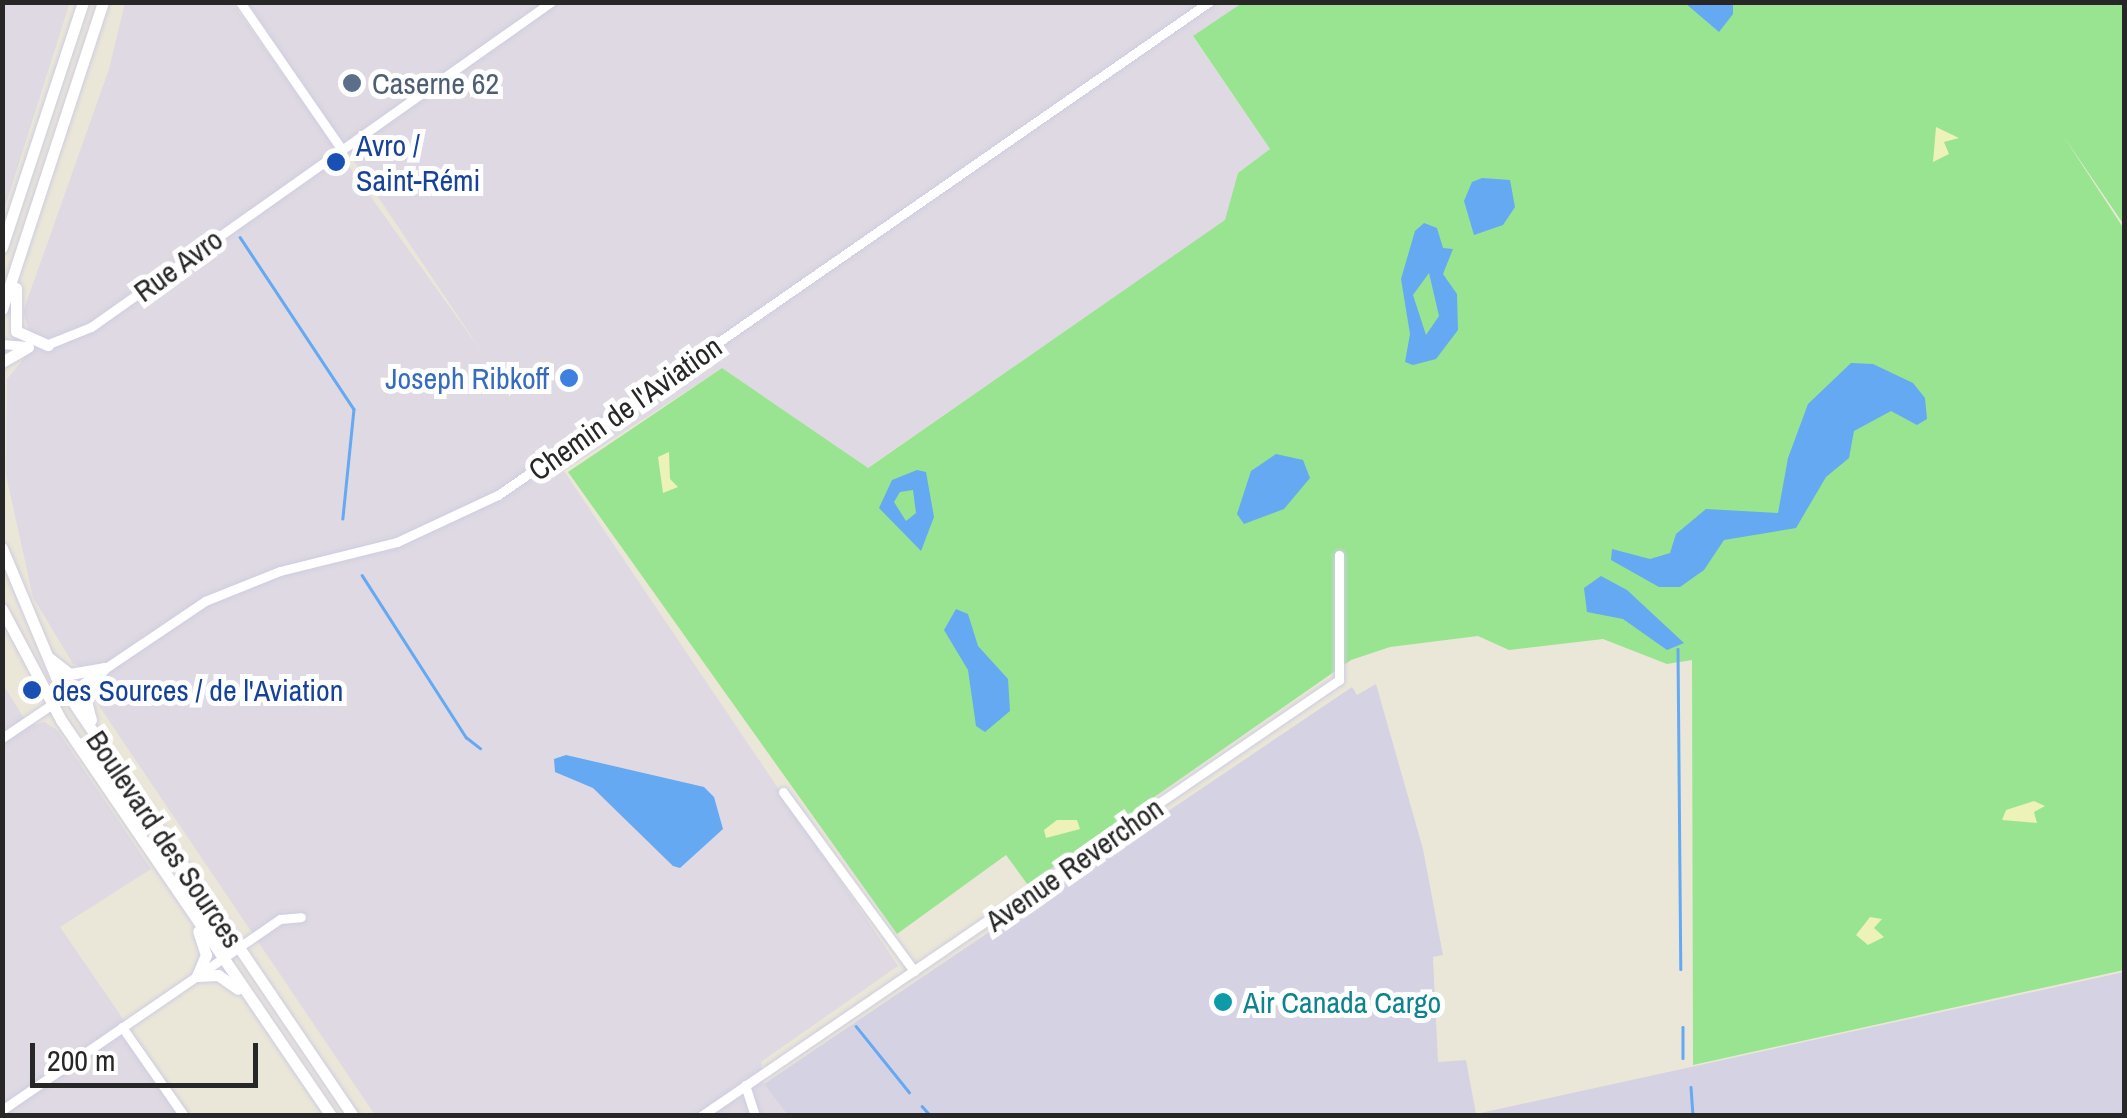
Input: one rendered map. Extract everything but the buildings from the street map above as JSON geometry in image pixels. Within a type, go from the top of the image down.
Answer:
[{"type":"main road","points":[[2,246],[83,2]]},
{"type":"main road","points":[[2,309],[103,2]]},
{"type":"main road","points":[[27,236],[12,319],[22,336],[48,345]]},
{"type":"main road","points":[[2,362],[28,346]]},
{"type":"main road","name":"Boulevard des Sources","points":[[2,548],[41,651],[66,693],[353,1116]]},
{"type":"main road","name":"Boulevard des Sources","points":[[2,609],[52,704],[330,1116]]},
{"type":"main road","points":[[41,651],[70,674],[104,668]]},
{"type":"main road","points":[[99,742],[84,696],[104,668]]},
{"type":"main road","points":[[189,909],[206,955],[197,976],[222,976],[252,1001]]},
{"type":"street","points":[[240,2],[342,150]]},
{"type":"street","name":"Rue Avro","points":[[2,344],[48,345],[92,327],[551,2]]},
{"type":"street","name":"Chemin de l'Aviation","points":[[2,738],[227,591],[397,542],[498,495],[1209,2]]},
{"type":"street","name":"Avenue Reverchon","points":[[701,1116],[1339,680],[1339,554]]},
{"type":"street","points":[[783,792],[914,971]]},
{"type":"street","points":[[2,1110],[280,919],[300,917]]},
{"type":"street","points":[[122,1028],[184,1116]]},
{"type":"street","points":[[745,1085],[754,1116]]},
{"type":"shaded area","points":[[2,3],[69,5],[3,213]]},
{"type":"shaded area","points":[[125,3],[232,3],[484,355],[248,3],[1242,3],[1193,37],[1270,149],[1238,173],[1226,220],[867,468],[722,368],[564,471],[898,966],[761,1062],[764,1084],[787,1115],[375,1115],[95,700],[100,673],[73,664],[33,597],[6,475],[7,379],[34,346],[23,312],[109,69]]},
{"type":"shaded area","points":[[2,683],[29,726],[45,722],[57,730],[151,869],[60,927],[189,1115],[3,1115]]},
{"type":"shaded area","points":[[1376,684],[1423,849],[1443,955],[1433,957],[1438,1062],[1466,1060],[1476,1114],[2124,972],[2124,1115],[788,1116],[764,1084],[1352,687],[1357,695]]},
{"type":"green space","points":[[1242,3],[2124,3],[2124,225],[2062,134],[2124,229],[2124,970],[1693,1065],[1692,660],[1667,664],[1603,639],[1509,650],[1478,636],[1390,647],[1351,660],[1028,885],[1006,855],[897,934],[568,472],[722,368],[868,468],[1225,220],[1238,173],[1270,149],[1193,36]]},
{"type":"sand","points":[[1936,127],[1959,138],[1944,142],[1949,154],[1933,162]]},
{"type":"sand","points":[[669,452],[670,479],[678,487],[663,493],[658,457]]},
{"type":"sand","points":[[2034,801],[2045,806],[2034,812],[2037,823],[2002,820],[2006,810]]},
{"type":"sand","points":[[1057,820],[1077,820],[1080,829],[1046,838],[1044,830]]},
{"type":"sand","points":[[1870,917],[1882,919],[1874,928],[1884,937],[1868,945],[1856,935]]},
{"type":"water","points":[[1685,3],[1733,3],[1733,14],[1719,32]]},
{"type":"water","points":[[1482,178],[1510,180],[1515,207],[1503,225],[1474,235],[1464,201],[1472,182]]},
{"type":"water","points":[[1424,223],[1437,228],[1443,248],[1453,249],[1443,274],[1457,294],[1458,330],[1436,359],[1413,365],[1405,362],[1410,334],[1401,279],[1415,231]],"holes":[[[1429,273],[1439,316],[1426,335],[1413,295]]]},
{"type":"water","points":[[1851,363],[1873,364],[1913,383],[1925,398],[1927,419],[1917,425],[1891,411],[1854,431],[1849,458],[1826,477],[1796,528],[1724,540],[1704,570],[1680,587],[1659,587],[1611,560],[1612,549],[1650,559],[1670,553],[1676,534],[1706,509],[1778,513],[1788,458],[1808,404]]},
{"type":"water","points":[[1276,454],[1303,460],[1310,478],[1284,509],[1244,524],[1237,514],[1251,471]]},
{"type":"water","points":[[917,470],[926,472],[934,517],[921,551],[879,508],[892,480]],"holes":[[[913,490],[916,513],[906,521],[894,502],[900,492]]]},
{"type":"water","points":[[1601,576],[1627,590],[1684,643],[1667,650],[1623,619],[1587,612],[1584,588]]},
{"type":"water","points":[[956,609],[968,614],[978,646],[1008,679],[1010,711],[985,732],[976,726],[968,670],[944,630]]},
{"type":"water","points":[[566,755],[704,787],[714,797],[723,829],[680,868],[673,866],[593,788],[555,772],[554,759]]},
{"type":"waterway","points":[[240,237],[354,409],[343,518]]},
{"type":"waterway","points":[[362,575],[466,737],[480,748]]},
{"type":"waterway","points":[[1678,649],[1681,969]]},
{"type":"waterway","points":[[856,1026],[909,1092]]},
{"type":"waterway","points":[[1683,1027],[1683,1058]]},
{"type":"waterway","points":[[1691,1087],[1693,1116]]},
{"type":"waterway","points":[[922,1106],[931,1116]]},
{"type":"place","name":"Caserne 62","points":[[352,83]]},
{"type":"place","name":"Avro / Saint-Rémi","points":[[336,162]]},
{"type":"place","name":"Joseph Ribkoff","points":[[569,378]]},
{"type":"place","name":"des Sources / de l'Aviation","points":[[32,690]]},
{"type":"place","name":"Air Canada Cargo","points":[[1223,1002]]}]
